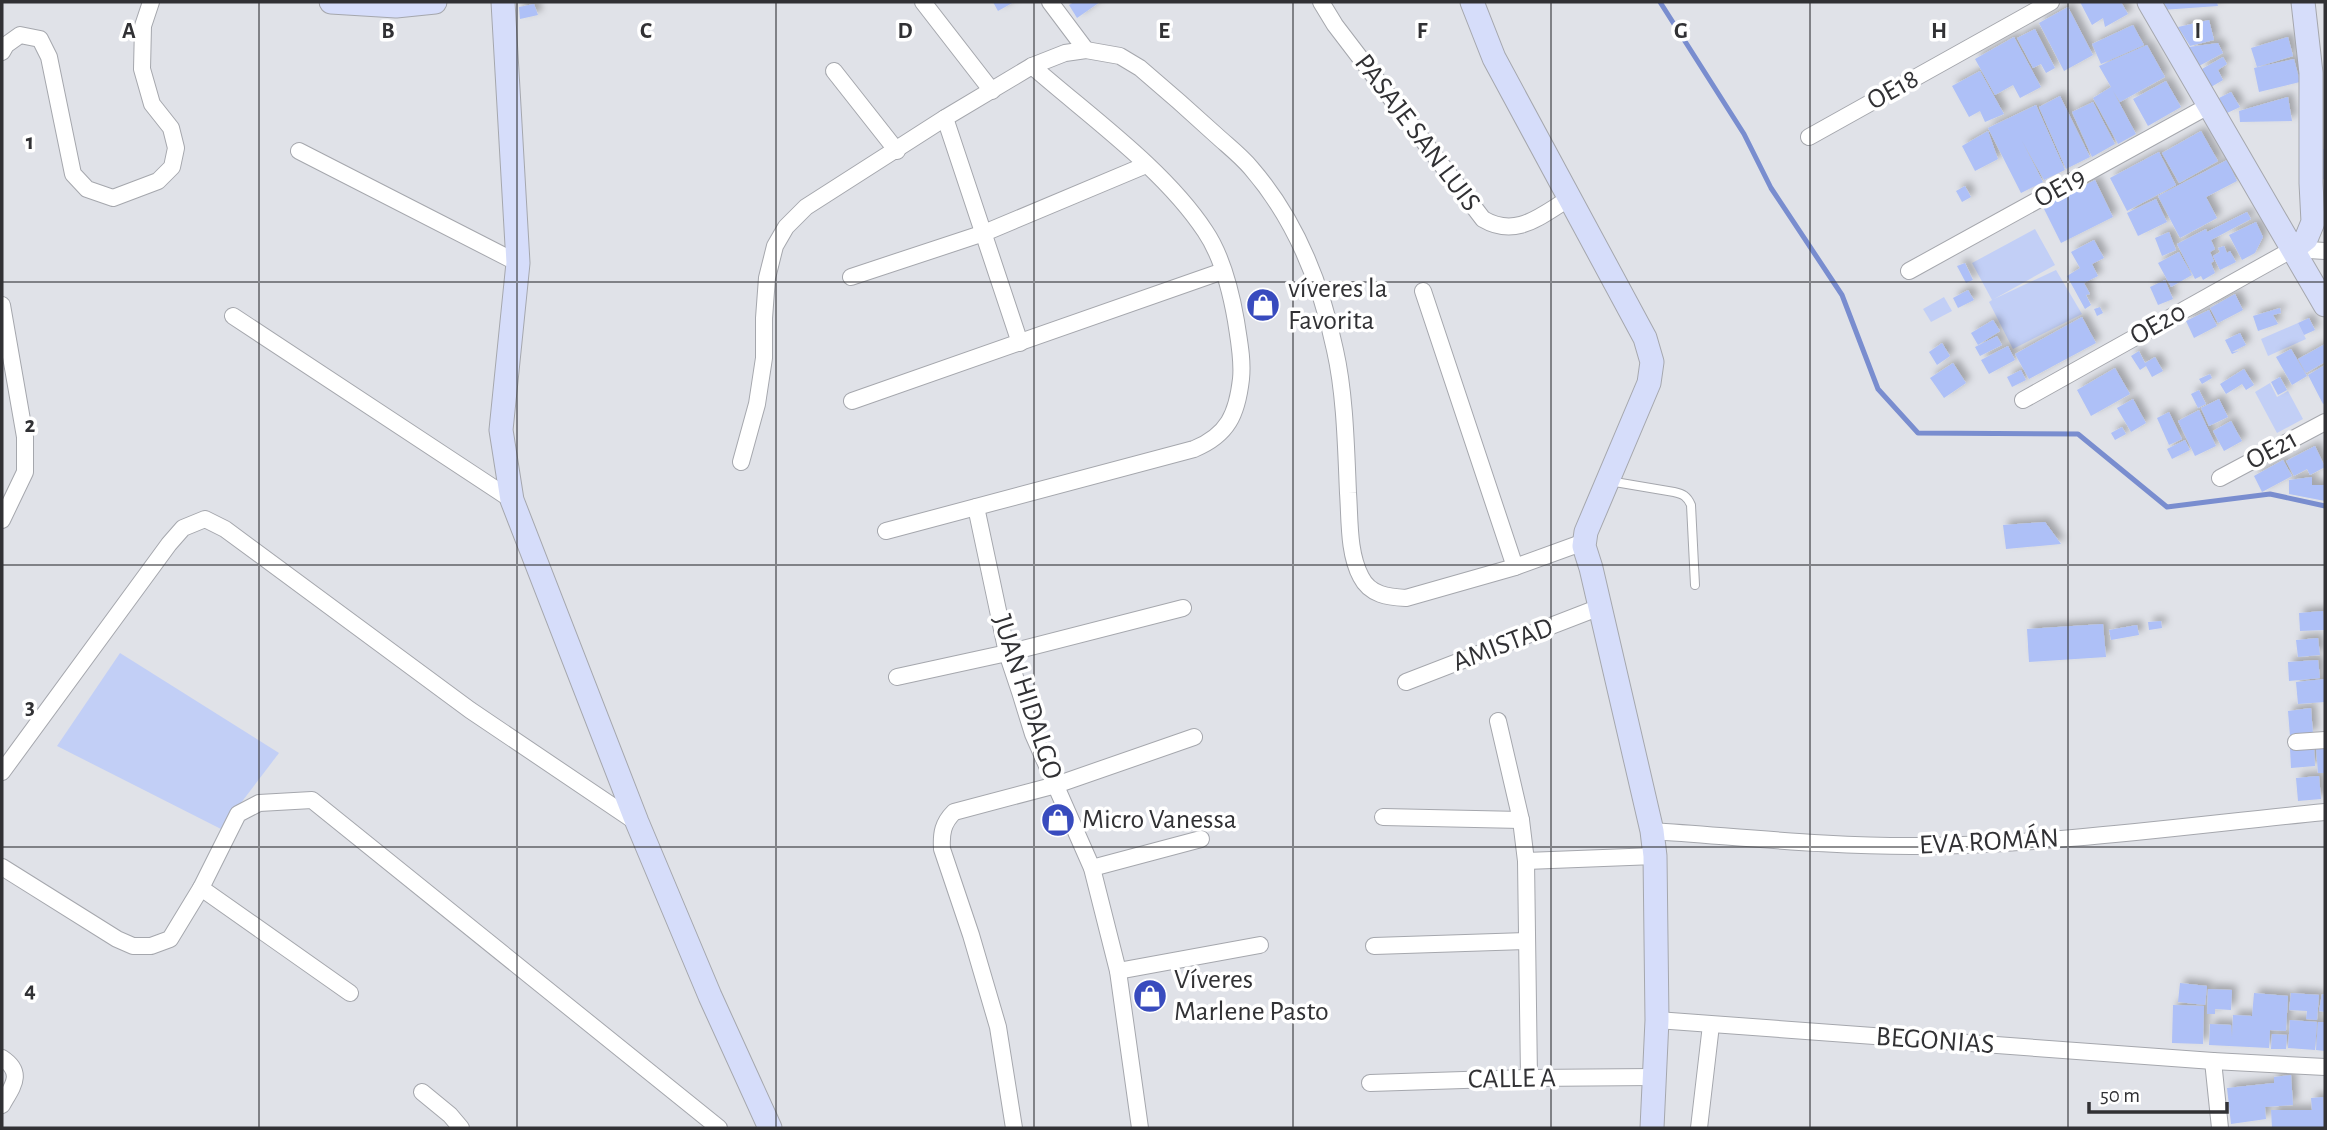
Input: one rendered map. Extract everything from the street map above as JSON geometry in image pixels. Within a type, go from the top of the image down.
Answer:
[{"type":"street","points":[[2,52],[6,45],[20,35],[40,39],[49,57],[73,174],[87,189],[113,198],[126,195],[158,181],[172,167],[176,148],[171,128],[152,104],[142,69],[143,26],[151,2]]},
{"type":"street","points":[[331,2],[396,5],[435,2]]},
{"type":"street","points":[[503,2],[518,263],[501,430],[512,500],[637,822],[710,996],[770,1128]]},
{"type":"street","points":[[923,2],[992,91]]},
{"type":"street","points":[[1050,2],[1086,50]]},
{"type":"street","name":"PASAJE SAN LUIS","points":[[1321,2],[1335,25],[1483,219],[1495,226],[1523,225],[1570,198]]},
{"type":"street","points":[[1472,2],[1494,58],[1645,338],[1652,362],[1649,383],[1606,481],[1584,542],[1652,831],[1655,856],[1657,1020],[1652,1128]]},
{"type":"street","name":"OE18","points":[[1809,137],[2051,2]]},
{"type":"street","points":[[2150,2],[2325,305]]},
{"type":"street","points":[[2293,249],[2306,239],[2313,222],[2311,74],[2303,2]]},
{"type":"street","points":[[741,462],[758,404],[764,358],[767,278],[775,246],[786,228],[806,207],[1032,66],[1065,54],[1086,50],[1119,56],[1140,68],[1175,98],[1249,165],[1273,195],[1297,233],[1320,290],[1336,352],[1350,527],[1361,578],[1373,592],[1388,597],[1406,598],[1515,567],[1584,542]]},
{"type":"street","points":[[886,531],[1194,449],[1212,442],[1233,416],[1242,371],[1241,350],[1234,309],[1223,271],[1207,233],[1182,200],[1146,165],[1032,66]]},
{"type":"street","points":[[834,71],[897,151]]},
{"type":"street","name":"OE19","points":[[1909,271],[2210,105]]},
{"type":"street","points":[[945,118],[1020,343]]},
{"type":"street","points":[[299,151],[518,263]]},
{"type":"street","points":[[851,276],[984,233],[1146,165]]},
{"type":"street","points":[[2293,249],[2325,251]]},
{"type":"street","name":"OE20","points":[[2024,400],[2293,249]]},
{"type":"street","points":[[852,401],[1223,271]]},
{"type":"street","points":[[1423,292],[1515,567]]},
{"type":"street","points":[[2,304],[25,437],[25,472],[2,520]]},
{"type":"street","points":[[233,316],[512,500]]},
{"type":"street","points":[[2,394],[15,383]]},
{"type":"street","name":"OE21","points":[[2220,478],[2325,422]]},
{"type":"street","name":"JUAN HIDALGO","points":[[976,507],[1007,653],[1033,733],[1092,868],[1118,971],[1140,1128]]},
{"type":"street","points":[[2,772],[169,544],[183,528],[205,519],[225,529],[470,710],[637,822]]},
{"type":"street","name":"AMISTAD","points":[[1406,682],[1600,607]]},
{"type":"street","points":[[897,677],[1007,653],[1183,608]]},
{"type":"street","points":[[1498,721],[1521,820],[1526,861],[1529,1078]]},
{"type":"street","points":[[1014,1128],[998,1027],[975,946],[942,849],[941,836],[947,818],[954,811],[1056,786],[1194,737]]},
{"type":"street","points":[[2296,742],[2325,740]]},
{"type":"street","points":[[2,867],[117,939],[133,946],[151,946],[170,939],[201,888],[238,814],[259,803],[312,800],[719,1128]]},
{"type":"street","name":"EVA ROMÁN","points":[[1652,831],[1923,846],[2065,838],[2325,812]]},
{"type":"street","points":[[1383,817],[1521,820]]},
{"type":"street","points":[[1092,868],[1201,839]]},
{"type":"street","points":[[1526,861],[1655,856]]},
{"type":"street","points":[[201,888],[349,993]]},
{"type":"street","points":[[1374,946],[1527,940]]},
{"type":"street","points":[[1118,971],[1260,945]]},
{"type":"street","name":"BEGONIAS","points":[[1657,1020],[2213,1062],[2325,1067]]},
{"type":"street","points":[[1699,1128],[1711,1025]]},
{"type":"street","points":[[2,1058],[10,1063],[15,1073],[15,1083],[2,1105]]},
{"type":"street","points":[[2213,1062],[2220,1128]]},
{"type":"street","name":"CALLE A","points":[[1370,1083],[1654,1077]]},
{"type":"street","points":[[422,1092],[461,1128]]},
{"type":"lane","points":[[1606,481],[1674,492],[1689,499],[1695,586]]},
{"type":"shaded area","points":[[2035,229],[2055,265],[1994,299],[2056,270],[2082,314],[2013,349],[1989,302],[1992,300],[1972,263]]},
{"type":"shaded area","points":[[1944,297],[1952,311],[1931,322],[1923,309]]},
{"type":"shaded area","points":[[2298,323],[2306,339],[2268,356],[2261,339]]},
{"type":"shaded area","points":[[2270,383],[2277,397],[2288,391],[2303,419],[2277,433],[2255,392]]},
{"type":"shaded area","points":[[120,653],[279,753],[221,829],[57,746]]},
{"type":"building","points":[[993,2],[1014,2],[998,11]]},
{"type":"building","points":[[1074,2],[1100,2],[1077,18],[1069,5]]},
{"type":"building","points":[[2080,2],[2121,2],[2128,14],[2105,27],[2103,18],[2092,25]]},
{"type":"building","points":[[2161,2],[2217,2],[2218,6],[2162,10]]},
{"type":"building","points":[[534,4],[538,15],[520,19],[519,7]]},
{"type":"building","points":[[2068,7],[2093,55],[2064,71],[2039,23]]},
{"type":"building","points":[[2209,20],[2214,40],[2190,46],[2178,27]]},
{"type":"building","points":[[2133,25],[2144,45],[2101,64],[2092,44]]},
{"type":"building","points":[[2035,29],[2055,68],[2046,73],[2041,64],[2033,68],[2017,38]]},
{"type":"building","points":[[2014,37],[2041,87],[2020,98],[2013,85],[1995,95],[1975,59]]},
{"type":"building","points":[[2288,37],[2293,56],[2257,67],[2251,48]]},
{"type":"building","points":[[2218,43],[2223,53],[2199,66],[2189,47]]},
{"type":"building","points":[[2147,45],[2165,77],[2120,102],[2113,91],[2136,134],[2118,144],[2093,98],[2111,87],[2099,66]]},
{"type":"building","points":[[2223,57],[2227,64],[2218,70],[2223,80],[2211,87],[2202,69]]},
{"type":"building","points":[[2294,59],[2300,82],[2259,92],[2254,68]]},
{"type":"building","points":[[1980,71],[2004,114],[1985,122],[1980,111],[1969,117],[1952,86]]},
{"type":"building","points":[[2166,81],[2181,107],[2148,126],[2133,99]]},
{"type":"building","points":[[2231,92],[2240,107],[2227,113],[2219,98]]},
{"type":"building","points":[[2060,96],[2090,157],[2066,169],[2039,107]]},
{"type":"building","points":[[2288,97],[2292,121],[2240,122],[2239,111]]},
{"type":"building","points":[[2093,102],[2115,144],[2092,157],[2072,112]]},
{"type":"building","points":[[2036,105],[2065,170],[2044,180],[2022,141],[2043,182],[2021,193],[1988,128]]},
{"type":"building","points":[[1988,131],[1998,159],[1975,171],[1962,146]]},
{"type":"building","points":[[2201,131],[2218,161],[2179,183],[2162,153]]},
{"type":"building","points":[[2321,149],[2325,149],[2325,179],[2323,179]]},
{"type":"building","points":[[2159,152],[2176,185],[2127,211],[2110,178]]},
{"type":"building","points":[[2227,160],[2237,181],[2206,197],[2217,218],[2180,238],[2158,196]]},
{"type":"building","points":[[2095,180],[2113,217],[2061,243],[2043,207]]},
{"type":"building","points":[[1965,186],[1971,197],[1962,202],[1956,191]]},
{"type":"building","points":[[2156,199],[2167,222],[2138,236],[2127,213]]},
{"type":"building","points":[[2247,212],[2251,219],[2211,240],[2215,249],[2210,252],[2215,273],[2203,280],[2201,276],[2195,279],[2177,244]]},
{"type":"building","points":[[2256,222],[2263,237],[2255,253],[2242,260],[2229,235]]},
{"type":"building","points":[[2169,232],[2176,250],[2162,256],[2155,238]]},
{"type":"building","points":[[2094,240],[2104,258],[2092,264],[2098,276],[2084,283],[2090,294],[2086,295],[2091,305],[2085,309],[2067,276],[2080,268],[2071,252]]},
{"type":"building","points":[[2224,246],[2236,262],[2220,270],[2213,256],[2220,252],[2218,248]]},
{"type":"building","points":[[2179,252],[2192,275],[2171,287],[2158,263]]},
{"type":"building","points":[[1965,263],[1973,280],[1966,283],[1957,266]]},
{"type":"building","points":[[2165,280],[2173,299],[2158,305],[2150,287]]},
{"type":"building","points":[[1968,290],[1974,300],[1958,308],[1953,298]]},
{"type":"building","points":[[2235,294],[2243,310],[2218,323],[2210,308]]},
{"type":"building","points":[[2100,307],[2103,313],[2097,316],[2094,309]]},
{"type":"building","points":[[2280,308],[2281,313],[2273,315],[2278,324],[2258,331],[2253,316]]},
{"type":"building","points":[[2209,310],[2217,326],[2194,338],[2186,321]]},
{"type":"building","points":[[2082,317],[2096,343],[2029,379],[2015,354]]},
{"type":"building","points":[[2309,318],[2315,330],[2304,335],[2298,323]]},
{"type":"building","points":[[1993,320],[2000,331],[1978,345],[1971,333]]},
{"type":"building","points":[[2240,333],[2246,345],[2232,354],[2225,340]]},
{"type":"building","points":[[1997,336],[2002,345],[1980,356],[1975,347]]},
{"type":"building","points":[[1942,343],[1950,356],[1937,365],[1929,352]]},
{"type":"building","points":[[2325,344],[2325,362],[2306,373],[2298,359]]},
{"type":"building","points":[[2008,346],[2015,360],[1989,374],[1981,360]]},
{"type":"building","points":[[2291,349],[2307,376],[2292,385],[2276,357]]},
{"type":"building","points":[[2139,351],[2145,363],[2155,357],[2163,371],[2152,377],[2146,366],[2140,370],[2131,356]]},
{"type":"building","points":[[1953,363],[1966,383],[1944,398],[1930,378]]},
{"type":"building","points":[[2325,365],[2325,403],[2323,404],[2308,375]]},
{"type":"building","points":[[2115,368],[2130,394],[2091,416],[2077,390]]},
{"type":"building","points":[[2244,369],[2254,385],[2246,390],[2242,384],[2226,394],[2220,384]]},
{"type":"building","points":[[2021,370],[2026,380],[2012,387],[2007,377]]},
{"type":"building","points":[[2210,374],[2212,378],[2202,384],[2199,379]]},
{"type":"building","points":[[2280,377],[2287,390],[2278,395],[2271,382]]},
{"type":"building","points":[[2199,390],[2206,404],[2198,408],[2191,394]]},
{"type":"building","points":[[2133,399],[2146,423],[2131,432],[2117,408]]},
{"type":"building","points":[[2219,399],[2228,417],[2209,426],[2201,408]]},
{"type":"building","points":[[2199,410],[2216,446],[2195,456],[2178,421]]},
{"type":"building","points":[[2169,412],[2182,439],[2169,445],[2157,418]]},
{"type":"building","points":[[2231,421],[2242,441],[2224,451],[2213,431]]},
{"type":"building","points":[[2122,427],[2126,434],[2115,440],[2111,433]]},
{"type":"building","points":[[2185,440],[2190,450],[2172,459],[2167,449]]},
{"type":"building","points":[[2315,446],[2325,467],[2310,475],[2307,469],[2294,476],[2286,461]]},
{"type":"building","points":[[2283,460],[2292,476],[2262,492],[2254,476]]},
{"type":"building","points":[[2312,477],[2312,485],[2325,485],[2325,501],[2289,494],[2289,480]]},
{"type":"building","points":[[2045,522],[2061,544],[2006,549],[2003,525]]},
{"type":"building","points":[[2323,611],[2325,630],[2300,631],[2299,613]]},
{"type":"building","points":[[2161,621],[2162,628],[2149,630],[2148,622]]},
{"type":"building","points":[[2103,624],[2106,657],[2029,662],[2027,629]]},
{"type":"building","points":[[2137,625],[2139,635],[2111,640],[2109,630]]},
{"type":"building","points":[[2318,638],[2320,655],[2298,657],[2296,640]]},
{"type":"building","points":[[2318,660],[2320,678],[2289,681],[2288,662]]},
{"type":"building","points":[[2325,679],[2325,702],[2298,704],[2296,682]]},
{"type":"building","points":[[2311,708],[2313,734],[2290,736],[2288,711]]},
{"type":"building","points":[[2314,746],[2315,766],[2291,768],[2290,748]]},
{"type":"building","points":[[2316,747],[2325,747],[2325,773],[2318,773]]},
{"type":"building","points":[[2319,776],[2321,799],[2298,801],[2296,778]]},
{"type":"building","points":[[2180,983],[2207,986],[2205,1005],[2178,1002]]},
{"type":"building","points":[[2208,989],[2232,990],[2231,1010],[2215,1009],[2215,1014],[2207,1014]]},
{"type":"building","points":[[2254,993],[2288,996],[2286,1031],[2270,1030],[2269,1048],[2209,1045],[2210,1024],[2231,1025],[2232,1037],[2233,1015],[2252,1016]]},
{"type":"building","points":[[2291,993],[2319,995],[2317,1020],[2306,1019],[2307,1011],[2289,1010]]},
{"type":"building","points":[[2322,994],[2325,995],[2325,1012],[2319,1011]]},
{"type":"building","points":[[2173,1005],[2204,1006],[2203,1044],[2172,1043]]},
{"type":"building","points":[[2290,1020],[2317,1022],[2315,1050],[2288,1048]]},
{"type":"building","points":[[2318,1022],[2325,1022],[2325,1051],[2316,1050]]},
{"type":"building","points":[[2272,1034],[2287,1035],[2286,1049],[2271,1049]]},
{"type":"building","points":[[2291,1075],[2293,1105],[2265,1107],[2266,1119],[2231,1124],[2227,1088],[2274,1083],[2274,1077]]},
{"type":"building","points":[[2323,1097],[2325,1128],[2272,1128],[2271,1110],[2312,1110],[2311,1098]]},
{"type":"waterway","points":[[1660,2],[1744,134],[1771,188],[1842,295],[1878,389],[1918,433],[2078,434],[2167,507],[2270,494],[2325,506]]},
{"type":"place","name":"víveres la Favorita","points":[[1263,305]]},
{"type":"place","name":"Micro Vanessa","points":[[1058,820]]},
{"type":"place","name":"Víveres Marlene Pasto","points":[[1150,996]]}]
